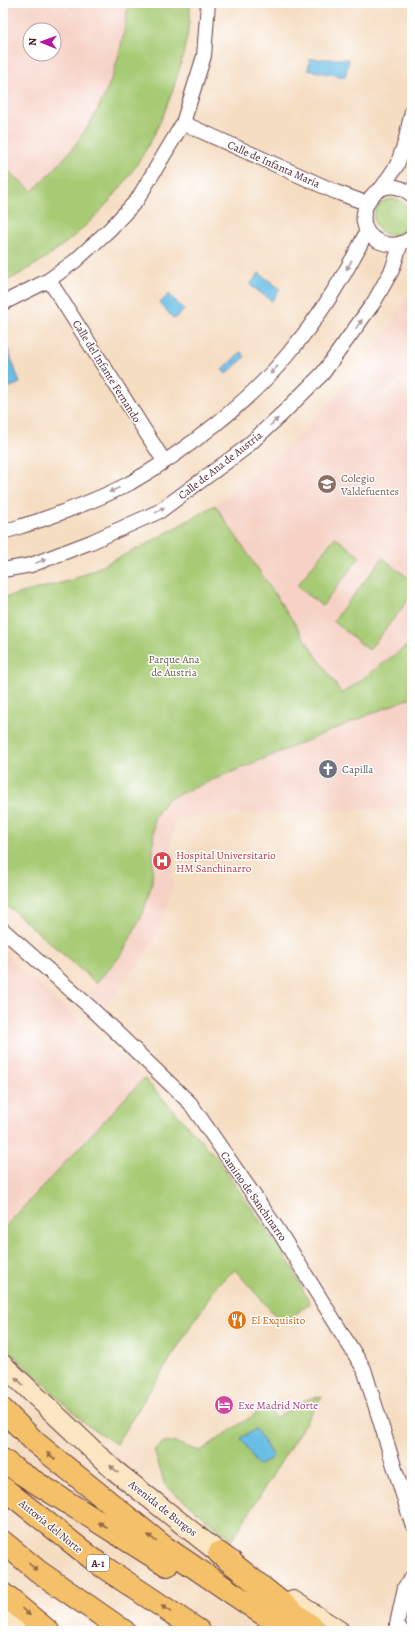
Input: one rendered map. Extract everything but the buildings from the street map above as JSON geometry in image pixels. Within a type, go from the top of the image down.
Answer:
[{"type":"highway","points":[[3,1410],[36,1443],[162,1546],[288,1631]]},
{"type":"highway","points":[[3,1460],[19,1472],[222,1599],[280,1631]]},
{"type":"highway","name":"Autovía del Norte","points":[[3,1488],[99,1564],[199,1631]]},
{"type":"highway","points":[[3,1542],[38,1571],[124,1631]]},
{"type":"highway","points":[[219,1553],[317,1631]]},
{"type":"highway","points":[[3,1594],[48,1631]]},
{"type":"street","points":[[3,303],[49,280],[75,261],[110,230],[137,200],[183,123],[204,56],[208,3]]},
{"type":"street","points":[[382,189],[397,165],[405,142],[412,110]]},
{"type":"street","name":"Calle de Infanta María","points":[[183,123],[336,192],[366,203]]},
{"type":"street","points":[[406,240],[391,245],[382,243],[373,238],[367,230],[363,212],[366,203],[375,192],[382,189],[399,187],[412,195]]},
{"type":"street","points":[[3,532],[68,511],[129,483],[164,461],[213,426],[255,390],[290,353],[338,287],[367,230]]},
{"type":"street","name":"Calle de Ana de Austria","points":[[3,570],[31,565],[91,542],[160,511],[244,449],[323,373],[374,302],[392,270],[406,240]]},
{"type":"street","name":"Calle del Infante Fernando","points":[[49,280],[164,461]]},
{"type":"street","name":"Camino de Sanchinarro","points":[[3,930],[91,1008],[190,1103],[278,1230],[364,1369],[412,1524]]},
{"type":"street","name":"Avenida de Burgos","points":[[3,1365],[114,1470],[219,1553],[339,1631]]},
{"type":"street","points":[[402,1631],[397,1624],[405,1587],[412,1577]]},
{"type":"street","points":[[3,1617],[24,1631]]},
{"type":"shaded area","points":[[3,3],[128,3],[125,29],[117,65],[105,96],[82,136],[66,158],[32,191],[3,166]]},
{"type":"shaded area","name":"Colegio Valdefuentes","points":[[412,287],[412,642],[343,694],[215,505],[280,454],[358,371],[385,333]]},
{"type":"shaded area","name":"Hospital Universitario HM Sanchinarro","points":[[412,697],[412,808],[189,816],[175,821],[172,839],[173,888],[160,929],[138,965],[104,1007],[88,993],[122,954],[153,835],[154,818],[167,799]]},
{"type":"shaded area","points":[[3,953],[144,1078],[3,1229]]},
{"type":"green space","points":[[128,3],[191,3],[188,33],[176,82],[162,118],[144,153],[123,184],[98,213],[70,239],[38,262],[3,283],[3,166],[32,191],[53,171],[71,150],[99,107],[110,83],[124,32]]},
{"type":"green space","points":[[392,199],[402,202],[407,207],[410,217],[407,227],[402,232],[392,235],[382,232],[377,227],[374,217],[377,207],[382,202]]},
{"type":"green space","name":"Parque Ana de Austria","points":[[215,505],[342,694],[412,642],[412,697],[167,799],[154,818],[152,883],[143,913],[122,954],[96,983],[3,902],[3,598],[72,580],[145,545]]},
{"type":"green space","points":[[335,537],[360,557],[322,606],[297,586]]},
{"type":"green space","points":[[383,558],[412,581],[412,595],[369,650],[333,621]]},
{"type":"green space","points":[[144,1078],[216,1157],[292,1267],[310,1304],[282,1323],[235,1270],[218,1284],[116,1444],[87,1425],[3,1345],[3,1229]]},
{"type":"green space","points":[[322,1396],[232,1540],[165,1485],[154,1450],[164,1442],[176,1443],[200,1451],[267,1406],[275,1418],[305,1400]]},
{"type":"water","points":[[310,59],[349,59],[345,77],[308,70]]},
{"type":"water","points":[[259,273],[280,289],[272,301],[250,285]]},
{"type":"water","points":[[169,294],[184,310],[174,319],[160,303]]},
{"type":"water","points":[[7,347],[20,383],[5,389],[3,384],[3,348]]},
{"type":"water","points":[[241,352],[245,357],[226,374],[222,370]]},
{"type":"water","points":[[256,1429],[273,1457],[258,1466],[241,1438]]},
{"type":"place","name":"Colegio Valdefuentes","points":[[327,484]]},
{"type":"place","name":"Capilla","points":[[328,769]]},
{"type":"place","name":"Hospital Universitario HM Sanchinarro","points":[[162,861]]},
{"type":"place","name":"El Exquisito","points":[[237,1320]]},
{"type":"place","name":"Exe Madrid Norte","points":[[224,1405]]}]
